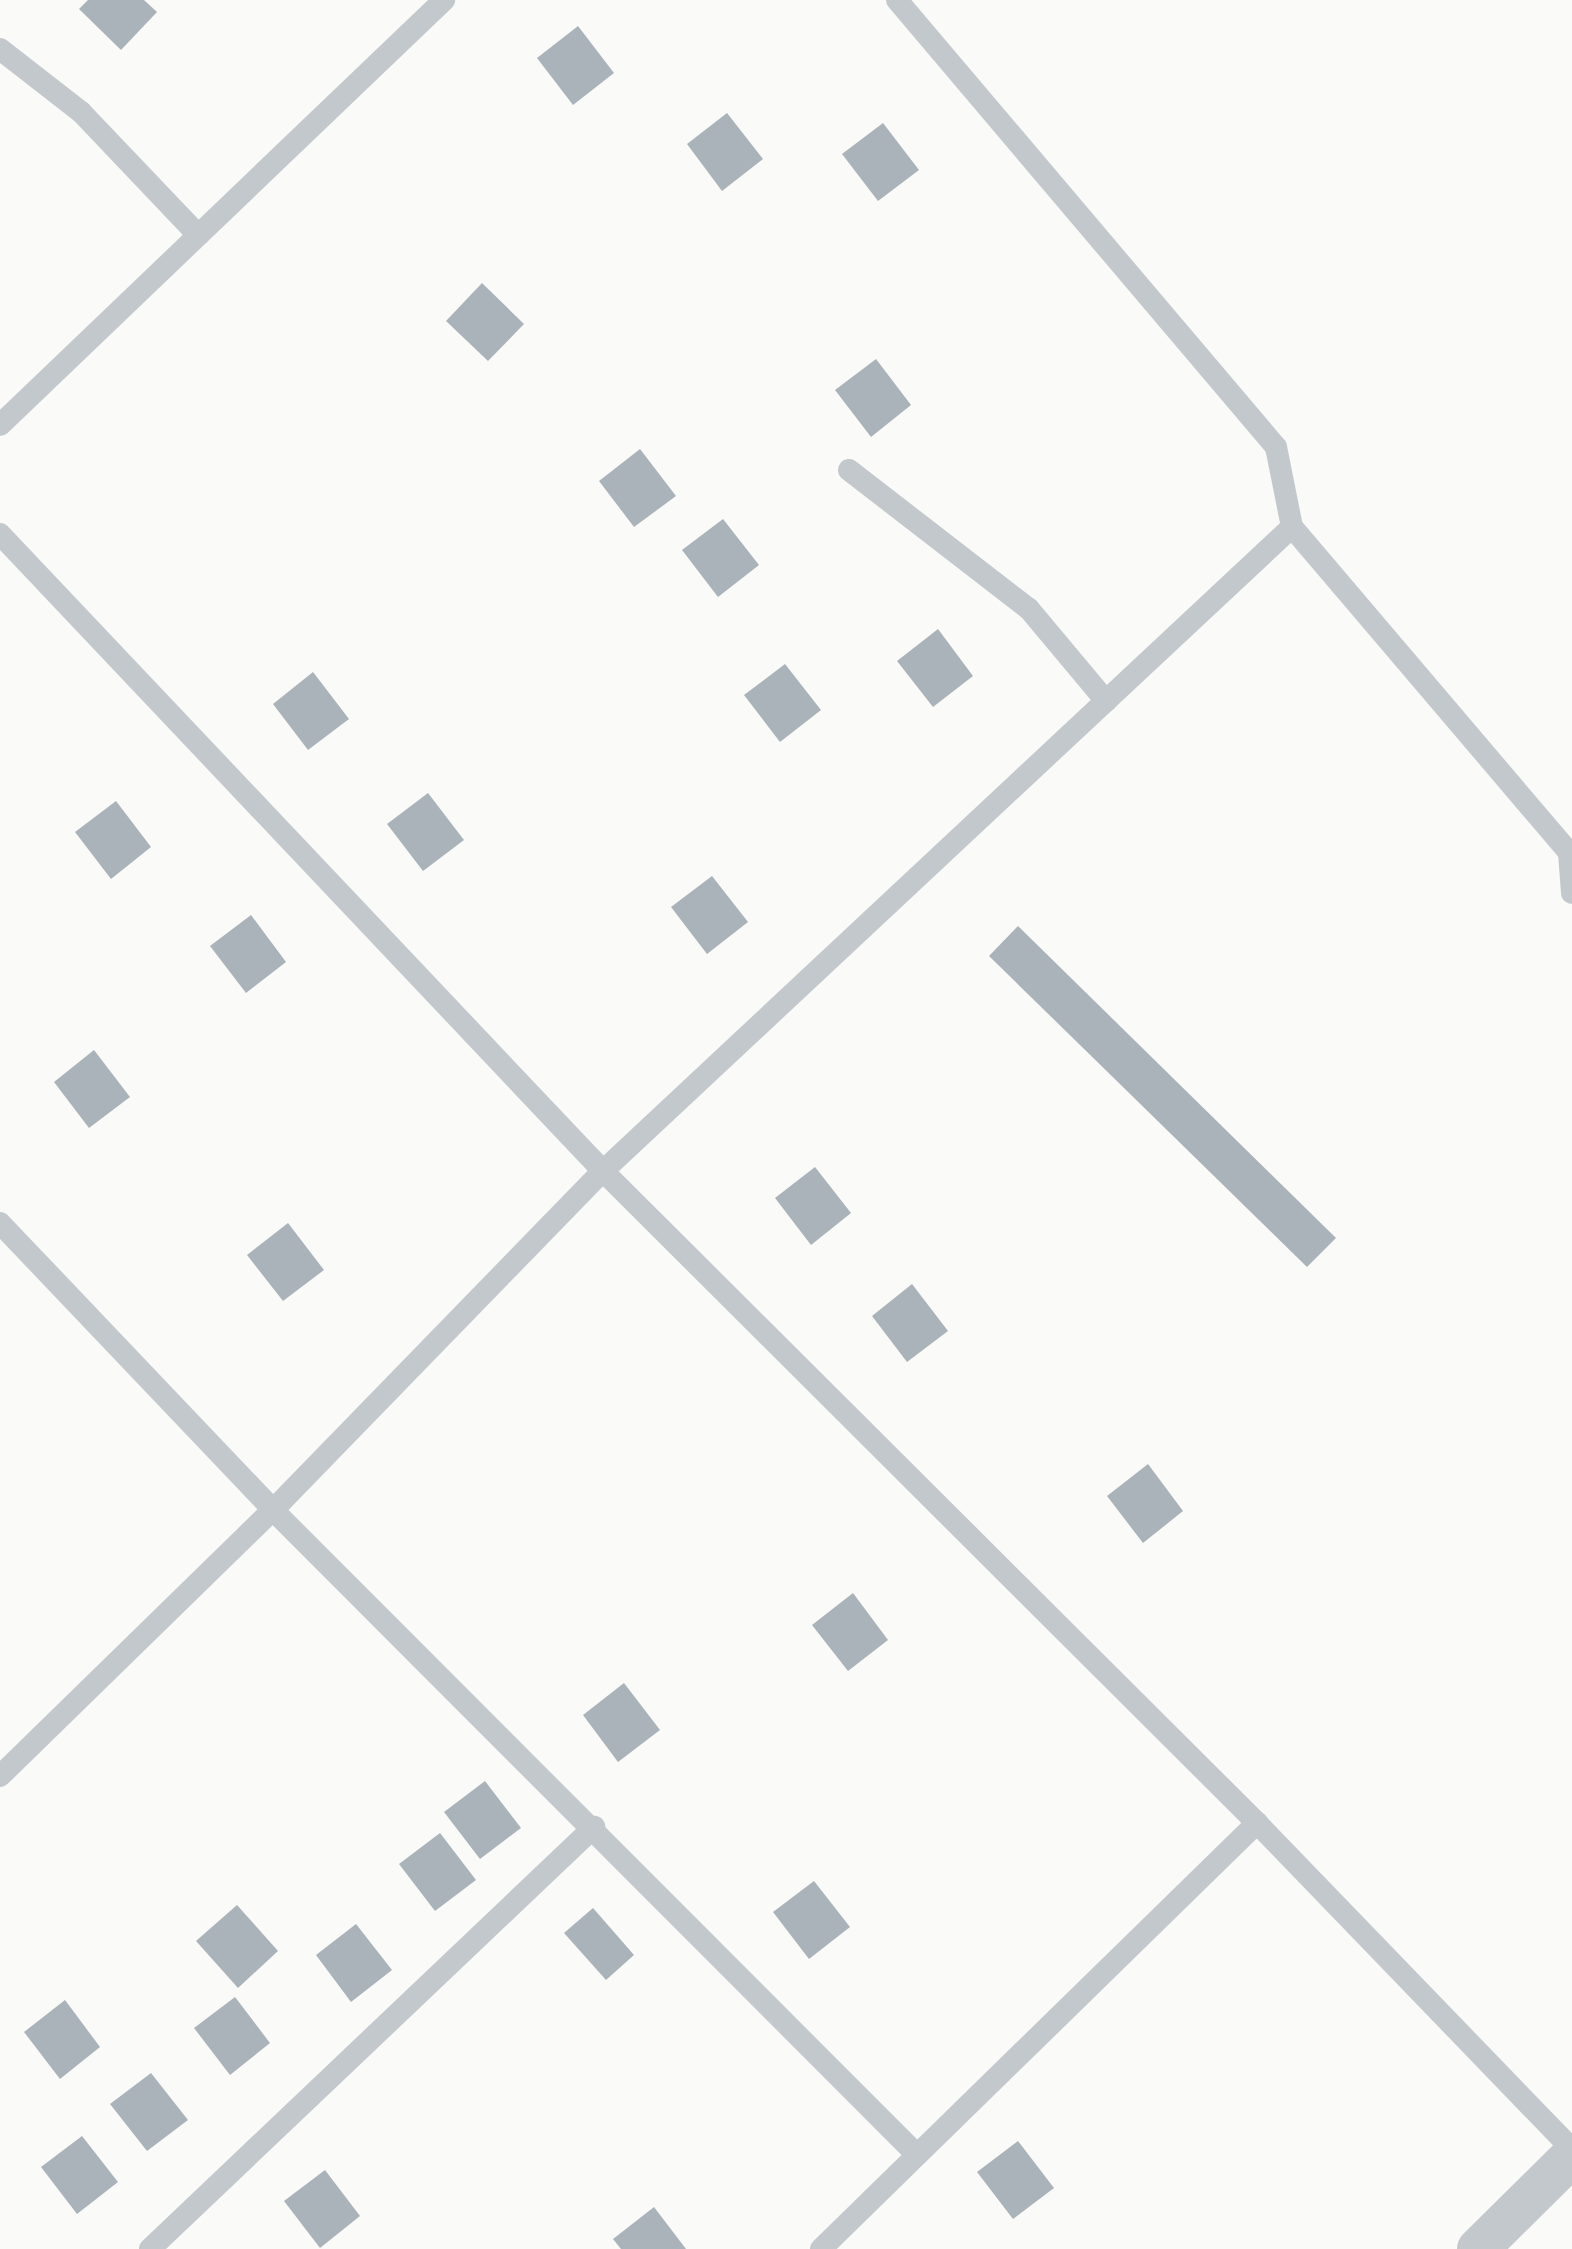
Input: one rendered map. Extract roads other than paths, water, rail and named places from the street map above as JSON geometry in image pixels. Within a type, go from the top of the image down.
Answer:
[{"type":"street","points":[[1478,2249],[1572,2153]]},
{"type":"lane","points":[[0,425],[444,0]]},
{"type":"lane","points":[[896,0],[1276,447],[1292,527],[1570,854],[1572,893]]},
{"type":"lane","points":[[0,50],[81,112],[198,235]]},
{"type":"lane","points":[[849,470],[1029,609],[1106,701]]},
{"type":"lane","points":[[0,1776],[273,1510],[603,1171],[1292,527]]},
{"type":"lane","points":[[0,534],[603,1171],[1257,1823],[1572,2153]]},
{"type":"lane","points":[[0,1223],[273,1510],[594,1827],[917,2155]]},
{"type":"lane","points":[[820,2249],[1257,1823]]},
{"type":"lane","points":[[150,2249],[594,1827]]}]
